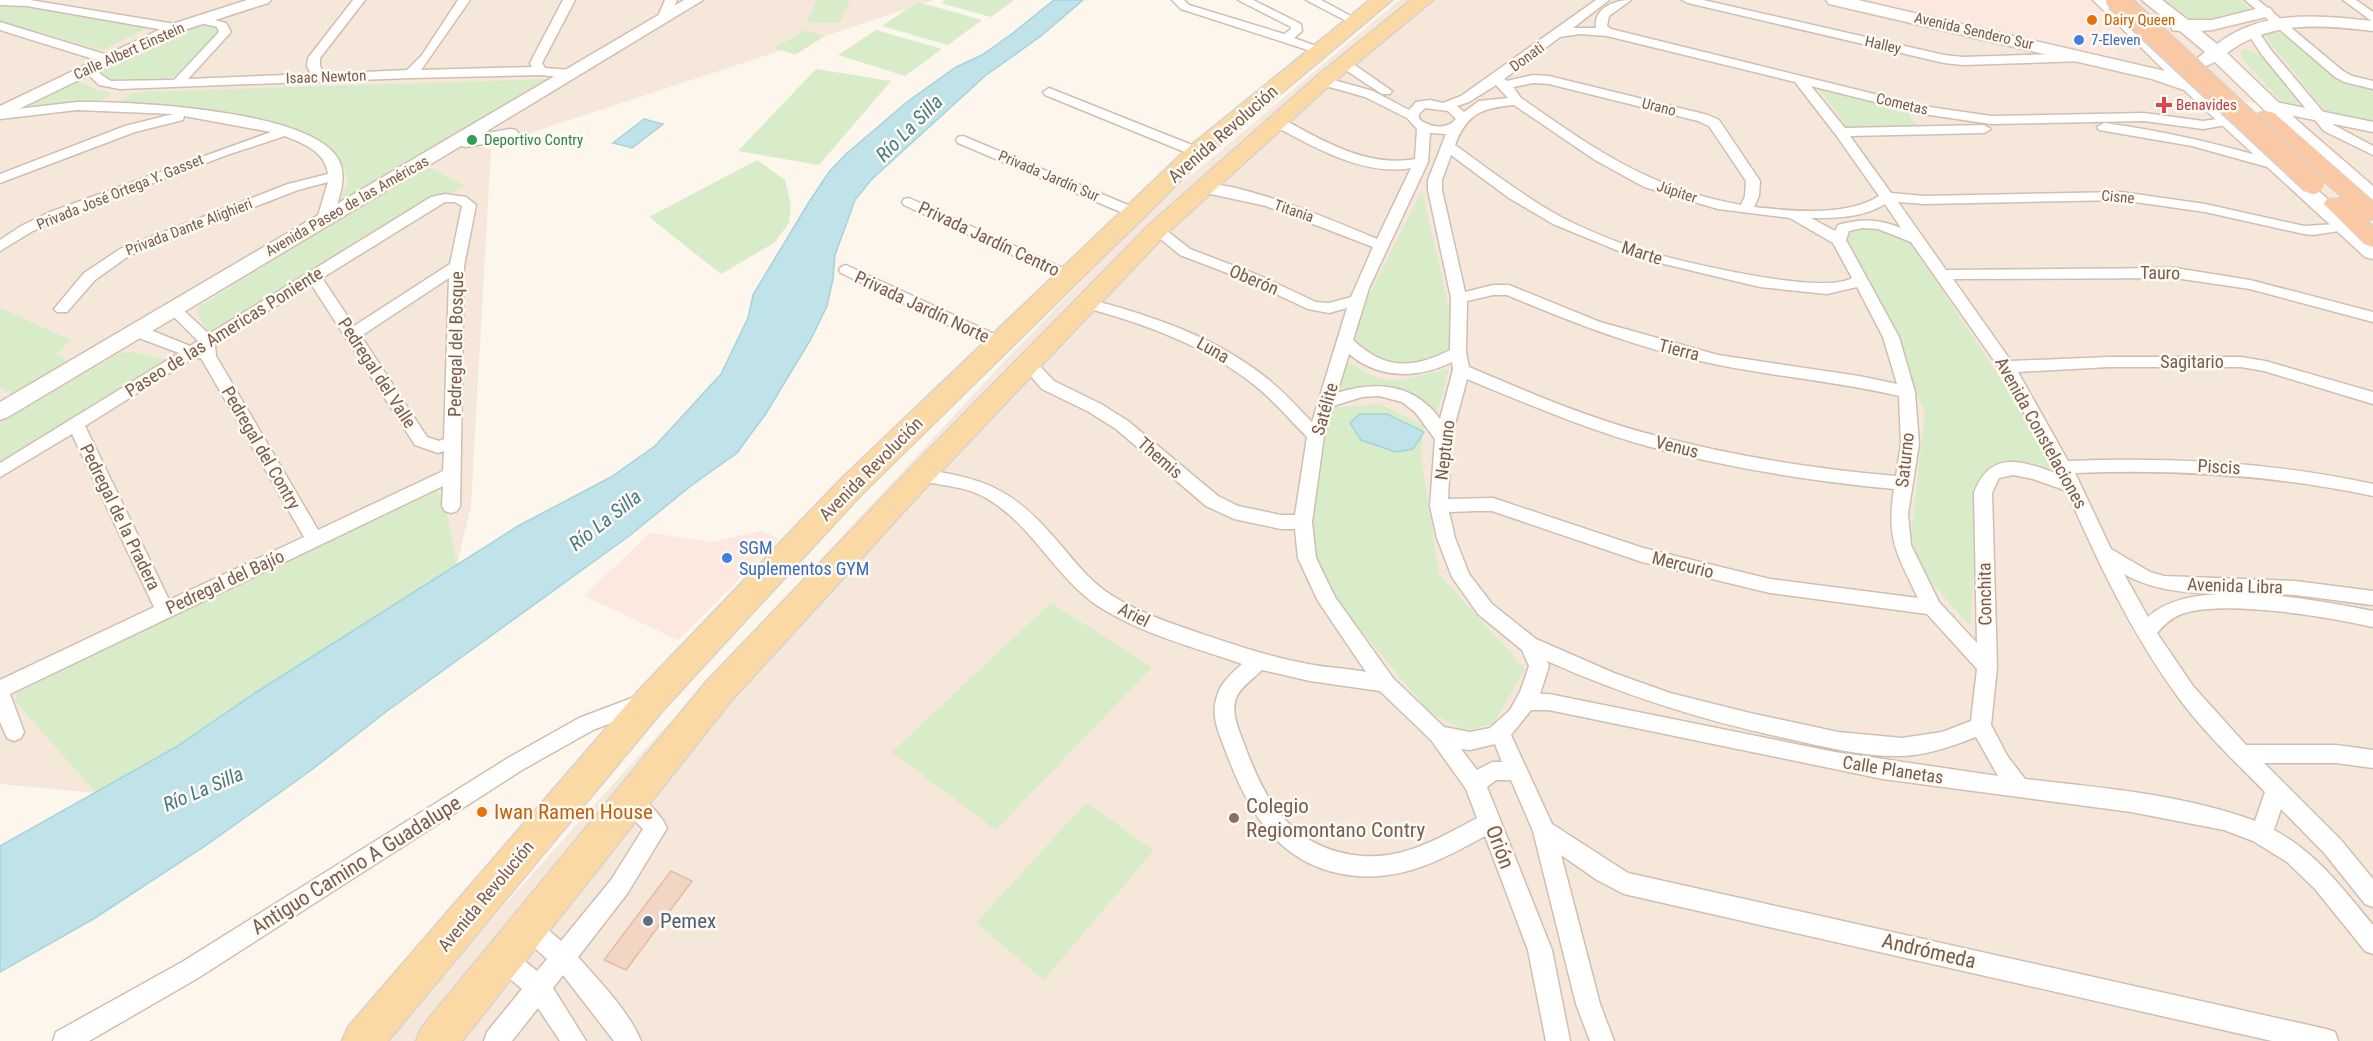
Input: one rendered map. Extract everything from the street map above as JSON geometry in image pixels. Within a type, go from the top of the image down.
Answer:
[{"type":"highway","points":[[2136,0],[2267,108],[2373,213]]},
{"type":"highway","points":[[2111,3],[2373,239]]},
{"type":"main road","name":"Avenida Revolución","points":[[362,1041],[652,699],[851,487],[1197,152],[1382,0]]},
{"type":"main road","name":"Avenida Revolución","points":[[436,1041],[718,692],[921,475],[1157,230],[1276,121],[1423,0]]},
{"type":"main road","name":"Avenida Sendero Sur","points":[[1835,0],[2158,75],[2178,73]]},
{"type":"main road","points":[[2111,3],[2142,16],[2152,15],[2156,5],[2182,26],[2233,59],[2262,88],[2267,108]]},
{"type":"main road","points":[[2111,3],[2178,73],[2373,252]]},
{"type":"main road","points":[[2178,73],[2271,18]]},
{"type":"main road","points":[[2140,35],[2140,31],[2151,26],[2212,25],[2271,18],[2332,22],[2372,19]]},
{"type":"main road","points":[[2220,50],[2267,108],[2373,197]]},
{"type":"main road","name":"Avenida Sendero Sur","points":[[2112,64],[2178,73]]},
{"type":"main road","points":[[2178,73],[2249,86]]},
{"type":"main road","points":[[688,659],[709,675],[718,692]]},
{"type":"street","name":"Calle Albert Einstein","points":[[0,114],[88,68],[175,28],[263,0]]},
{"type":"street","points":[[320,76],[312,64],[314,58],[359,0]]},
{"type":"street","points":[[411,74],[426,57],[464,0]]},
{"type":"street","points":[[540,71],[536,63],[569,0]]},
{"type":"street","points":[[663,19],[671,0]]},
{"type":"street","name":"Avenida Paseo de las Américas","points":[[0,412],[694,0]]},
{"type":"street","points":[[1178,0],[1185,6],[1321,50]]},
{"type":"street","points":[[1244,0],[1297,26],[1296,31],[1285,39]]},
{"type":"street","points":[[1312,0],[1356,22]]},
{"type":"street","name":"Donati","points":[[1446,106],[1501,82],[1603,0]]},
{"type":"street","points":[[1607,32],[1601,27],[1601,19],[1604,14],[1625,0]]},
{"type":"street","name":"Halley","points":[[1688,0],[1944,58],[1963,60],[2083,57]]},
{"type":"street","points":[[2251,0],[2348,79],[2373,85]]},
{"type":"street","points":[[2349,0],[2372,19]]},
{"type":"street","points":[[0,2],[27,3],[175,28]]},
{"type":"street","points":[[178,83],[225,32],[222,26],[200,20]]},
{"type":"street","points":[[0,26],[107,59]]},
{"type":"street","name":"Cometas","points":[[1558,34],[1580,30],[1607,32],[1923,110],[1991,120],[2144,117],[2203,125],[2221,122],[2225,116]]},
{"type":"street","points":[[2252,31],[2266,52],[2329,128],[2373,151]]},
{"type":"street","points":[[2220,50],[2251,46],[2266,52]]},
{"type":"street","points":[[1323,81],[1369,93],[1418,122],[1442,130],[1459,123],[1459,113],[1446,106],[1421,105],[1381,89],[1345,64]]},
{"type":"street","name":"Isaac Newton","points":[[88,68],[99,82],[135,85],[320,76],[540,71],[570,74]]},
{"type":"street","name":"Avenida Constelaciones","points":[[1799,79],[1841,132],[2007,367],[2064,467],[2103,553],[2146,632],[2186,692],[2241,754],[2333,847],[2373,896]]},
{"type":"street","name":"Urano","points":[[1501,82],[1549,80],[1703,118],[1714,123],[1753,181],[1752,196],[1746,210]]},
{"type":"street","name":"Júpiter","points":[[1501,82],[1517,101],[1628,174],[1676,193],[1746,210],[1790,215],[1854,213],[1868,210],[1886,197]]},
{"type":"street","points":[[105,106],[135,85]]},
{"type":"street","points":[[1049,92],[1197,152]]},
{"type":"street","name":"Donati","points":[[1459,123],[1484,104],[1517,101]]},
{"type":"street","points":[[1418,122],[1415,109],[1421,105]]},
{"type":"street","points":[[0,114],[105,106],[257,122],[288,131],[312,141],[331,158],[335,176],[333,200],[324,219]]},
{"type":"street","points":[[2267,108],[2318,115],[2373,127]]},
{"type":"street","points":[[130,129],[135,109]]},
{"type":"street","points":[[1923,110],[1916,114],[1915,119],[1928,130]]},
{"type":"street","points":[[0,179],[130,129],[192,114]]},
{"type":"street","points":[[1276,121],[1319,143],[1384,166],[1409,166],[1421,162]]},
{"type":"street","points":[[243,144],[257,122]]},
{"type":"street","name":"Satélite","points":[[1386,684],[1328,601],[1307,558],[1303,522],[1316,436],[1356,300],[1421,162],[1418,122]]},
{"type":"street","name":"Neptuno","points":[[1459,123],[1435,180],[1435,190],[1459,298],[1458,352],[1461,370],[1443,439],[1439,506],[1446,538],[1461,578],[1485,609],[1529,645]]},
{"type":"street","name":"Cometas","points":[[2203,125],[2226,138],[2226,144],[2217,147]]},
{"type":"street","name":"Cometas","points":[[1841,132],[2099,127],[2142,131],[2217,147],[2278,166]]},
{"type":"street","name":"Privada José Ortega Y. Gasset","points":[[0,247],[36,225],[69,210],[243,144],[288,131]]},
{"type":"street","points":[[441,151],[469,141],[510,134]]},
{"type":"street","name":"Privada Jardín Sur","points":[[963,140],[1135,213]]},
{"type":"street","name":"Marte","points":[[1448,146],[1514,195],[1557,221],[1636,253],[1760,282],[1827,289],[1850,285],[1860,279]]},
{"type":"street","name":"Privada Dante Alighieri","points":[[62,309],[74,292],[100,266],[124,252],[292,187],[335,176]]},
{"type":"street","name":"Titania","points":[[1202,188],[1228,191],[1298,211],[1382,246]]},
{"type":"street","name":"Pedregal del Bosque","points":[[450,196],[463,198],[469,205],[457,267],[451,507]]},
{"type":"street","name":"Paseo de las Americas Poniente","points":[[207,348],[436,200],[450,196]]},
{"type":"street","name":"Cisne","points":[[1886,197],[1924,200],[2121,196],[2205,208],[2313,231],[2347,226]]},
{"type":"street","name":"Privada Jardín Centro","points":[[909,202],[1069,276]]},
{"type":"street","points":[[1790,215],[1810,223],[1839,240],[1843,228],[1866,223],[1888,227],[1915,239]]},
{"type":"street","name":"Oberón","points":[[1157,230],[1185,252],[1253,278],[1313,306],[1329,308],[1356,300]]},
{"type":"street","name":"Saturno","points":[[1839,240],[1891,337],[1907,392],[1910,444],[1899,514],[1902,545],[1932,607],[1987,667]]},
{"type":"street","points":[[352,335],[457,267]]},
{"type":"street","name":"Privada Jardín Norte","points":[[846,270],[999,343]]},
{"type":"street","name":"Tauro","points":[[1942,275],[2193,274],[2270,289],[2373,317]]},
{"type":"street","name":"Pedregal del Valle","points":[[314,277],[421,441],[438,447],[453,443]]},
{"type":"street","name":"Tierra","points":[[1459,298],[1494,290],[1509,291],[1595,326],[1645,342],[1719,360],[1859,381],[1907,392]]},
{"type":"street","name":"Luna","points":[[1088,304],[1144,318],[1189,336],[1228,358],[1258,379],[1316,436]]},
{"type":"street","name":"Pedregal del Contry","points":[[174,309],[207,348],[315,540]]},
{"type":"street","points":[[137,331],[190,352],[207,348]]},
{"type":"street","points":[[1344,340],[1356,354],[1368,361],[1398,370],[1428,366],[1443,361],[1458,352]]},
{"type":"street","name":"Paseo de las Americas Poniente","points":[[0,471],[190,352]]},
{"type":"street","name":"Sagitario","points":[[2007,367],[2109,362],[2241,362],[2265,366],[2373,398]]},
{"type":"street","name":"Themis","points":[[1028,364],[1048,385],[1095,408],[1122,425],[1212,501],[1234,512],[1281,522],[1303,522]]},
{"type":"street","name":"Venus","points":[[1461,370],[1533,400],[1648,440],[1742,462],[1823,476],[1903,483]]},
{"type":"street","points":[[1326,402],[1360,391],[1387,390],[1418,404],[1435,423],[1443,439]]},
{"type":"street","name":"Pedregal de la Pradera","points":[[75,424],[165,611]]},
{"type":"street","name":"Piscis","points":[[2064,467],[2162,464],[2236,467],[2289,473],[2373,490]]},
{"type":"street","name":"Conchita","points":[[1981,726],[1987,667],[1983,492],[1988,480],[1996,472],[2008,469],[2022,470],[2074,487]]},
{"type":"street","name":"Pedregal del Bajío","points":[[0,689],[450,475]]},
{"type":"street","name":"Ariel","points":[[921,475],[965,482],[992,494],[1017,512],[1044,538],[1074,576],[1104,600],[1138,620],[1258,661],[1310,673],[1351,677],[1386,684]]},
{"type":"street","name":"Mercurio","points":[[1439,506],[1476,504],[1493,506],[1642,555],[1770,586],[1932,607]]},
{"type":"street","name":"Avenida Libra","points":[[2103,553],[2144,577],[2164,583],[2295,588],[2373,598]]},
{"type":"street","name":"Avenida Libra","points":[[2146,632],[2157,619],[2174,608],[2210,602],[2296,607],[2373,620]]},
{"type":"street","points":[[1438,734],[1473,741],[1500,733],[1519,716],[1539,666],[1529,645]]},
{"type":"street","name":"Calle Planetas","points":[[1529,645],[1607,679],[1670,701],[1750,722],[1838,741],[1902,747],[1943,741],[1981,726]]},
{"type":"street","points":[[1258,661],[1228,693],[1223,712],[1242,769],[1259,804],[1280,831],[1295,845],[1318,858],[1388,866],[1421,857],[1491,822]]},
{"type":"street","name":"Orión","points":[[1386,684],[1438,734],[1475,784],[1540,950],[1558,1041]]},
{"type":"street","points":[[0,694],[14,732]]},
{"type":"street","name":"Antiguo Camino A Guadalupe","points":[[65,1041],[190,970],[514,764],[586,724],[652,699]]},
{"type":"street","name":"Calle Planetas","points":[[1526,702],[1549,702],[1840,762],[2020,789],[2096,796],[2182,811],[2223,820],[2261,834]]},
{"type":"street","points":[[1981,726],[2001,763],[2020,789]]},
{"type":"street","points":[[1500,733],[1544,831],[1588,1004],[1602,1041]]},
{"type":"street","points":[[2241,754],[2336,754],[2373,759]]},
{"type":"street","points":[[1475,784],[1492,771],[1516,771]]},
{"type":"street","points":[[2277,788],[2261,834],[2286,848],[2312,868],[2373,943]]},
{"type":"street","points":[[496,1041],[619,887],[657,828],[629,800]]},
{"type":"street","name":"Andrómeda","points":[[1544,831],[1605,873],[1624,883],[2326,1041]]},
{"type":"street","points":[[529,928],[564,958],[600,1000],[629,1041]]},
{"type":"street","points":[[504,959],[539,988],[574,1041]]},
{"type":"shaded area","points":[[0,0],[934,0],[485,148],[491,149],[471,505],[457,565],[176,747],[96,793],[0,784]]},
{"type":"shaded area","points":[[1399,0],[2373,0],[2373,126],[2230,98],[2373,229],[2373,1041],[382,1041],[625,771],[1012,353],[1154,207]]},
{"type":"shaded area","points":[[1849,0],[2093,0],[2128,33],[2114,59]]},
{"type":"shaded area","points":[[2293,115],[2373,133],[2373,192],[2296,123]]},
{"type":"shaded area","points":[[761,531],[780,539],[678,640],[584,596],[650,533],[711,542]]},
{"type":"green space","points":[[817,0],[850,0],[840,23],[806,23]]},
{"type":"green space","points":[[945,0],[1014,0],[991,17],[941,3]]},
{"type":"green space","points":[[2153,0],[2241,0],[2252,12],[2208,24],[2188,22]]},
{"type":"green space","points":[[917,2],[982,20],[948,45],[882,26]]},
{"type":"green space","points":[[15,4],[139,24],[145,29],[103,50],[0,21],[0,5]]},
{"type":"green space","points":[[198,26],[216,28],[218,33],[175,76],[161,82],[106,83],[98,78],[99,70],[157,39]]},
{"type":"green space","points":[[805,30],[825,36],[795,55],[775,48]]},
{"type":"green space","points":[[876,30],[942,49],[905,76],[838,55]]},
{"type":"green space","points":[[2273,31],[2286,35],[2333,75],[2373,88],[2373,122],[2325,111],[2263,34]]},
{"type":"green space","points":[[2246,49],[2260,54],[2299,102],[2295,104],[2281,101],[2244,61],[2240,53]]},
{"type":"green space","points":[[816,69],[891,81],[819,165],[738,151]]},
{"type":"green space","points":[[80,78],[82,83],[99,91],[109,92],[111,95],[97,102],[44,105],[16,111],[16,109]]},
{"type":"green space","points":[[549,79],[344,201],[340,200],[348,183],[343,165],[306,137],[124,105],[120,102],[131,94],[139,92]]},
{"type":"green space","points":[[1815,86],[1911,110],[1910,117],[1920,128],[1847,128]]},
{"type":"green space","points":[[757,160],[785,180],[791,205],[789,223],[774,243],[721,274],[649,217]]},
{"type":"green space","points":[[429,167],[466,186],[451,194],[437,197],[209,335],[196,309],[313,235]]},
{"type":"green space","points":[[1422,190],[1460,357],[1430,371],[1397,372],[1348,342]]},
{"type":"green space","points":[[1870,226],[1908,238],[2068,482],[2000,465],[1991,467],[1981,477],[1970,626],[1922,572],[1910,546],[1925,412],[1847,240],[1852,231]]},
{"type":"green space","points":[[0,308],[71,340],[56,354],[70,362],[14,395],[0,388]]},
{"type":"green space","points":[[131,352],[168,360],[0,462],[0,423],[120,353]]},
{"type":"green space","points":[[1345,361],[1377,378],[1395,381],[1449,369],[1435,421],[1418,406],[1382,394],[1334,402]]},
{"type":"green space","points":[[1379,404],[1424,425],[1421,455],[1439,574],[1525,669],[1493,724],[1465,730],[1429,712],[1319,580],[1311,534],[1324,408]]},
{"type":"green space","points":[[435,492],[443,495],[457,565],[176,747],[96,793],[15,701],[16,694],[22,689]]},
{"type":"green space","points":[[1051,603],[1152,667],[996,830],[892,752]]},
{"type":"green space","points":[[1086,803],[1154,850],[1044,980],[976,923]]},
{"type":"water","name":"Río La Silla","points":[[1054,0],[1083,0],[1041,36],[985,76],[871,180],[855,200],[835,255],[827,306],[811,339],[765,415],[737,453],[692,485],[629,536],[208,844],[95,918],[0,972],[0,846],[176,747],[255,693],[518,526],[611,477],[655,446],[721,374],[748,318],[753,295],[829,172],[846,154],[907,102],[956,67],[982,55]]},
{"type":"water","points":[[644,119],[663,124],[632,148],[613,143]]},
{"type":"water","points":[[1360,414],[1387,414],[1424,432],[1413,449],[1396,452],[1361,440],[1350,423]]},
{"type":"building","name":"Pemex","points":[[671,871],[692,881],[626,970],[604,960]]},
{"type":"place","name":"Dairy Queen","points":[[2092,20]]},
{"type":"place","name":"7-Eleven","points":[[2079,40]]},
{"type":"place","name":"Benavides","points":[[2164,105]]},
{"type":"place","name":"Deportivo Contry","points":[[472,140]]},
{"type":"place","name":"SGM Suplementos GYM","points":[[727,558]]},
{"type":"place","name":"Iwan Ramen House","points":[[482,812]]},
{"type":"place","name":"Colegio Regiomontano Contry","points":[[1234,818]]},
{"type":"place","name":"Pemex","points":[[648,921]]}]
